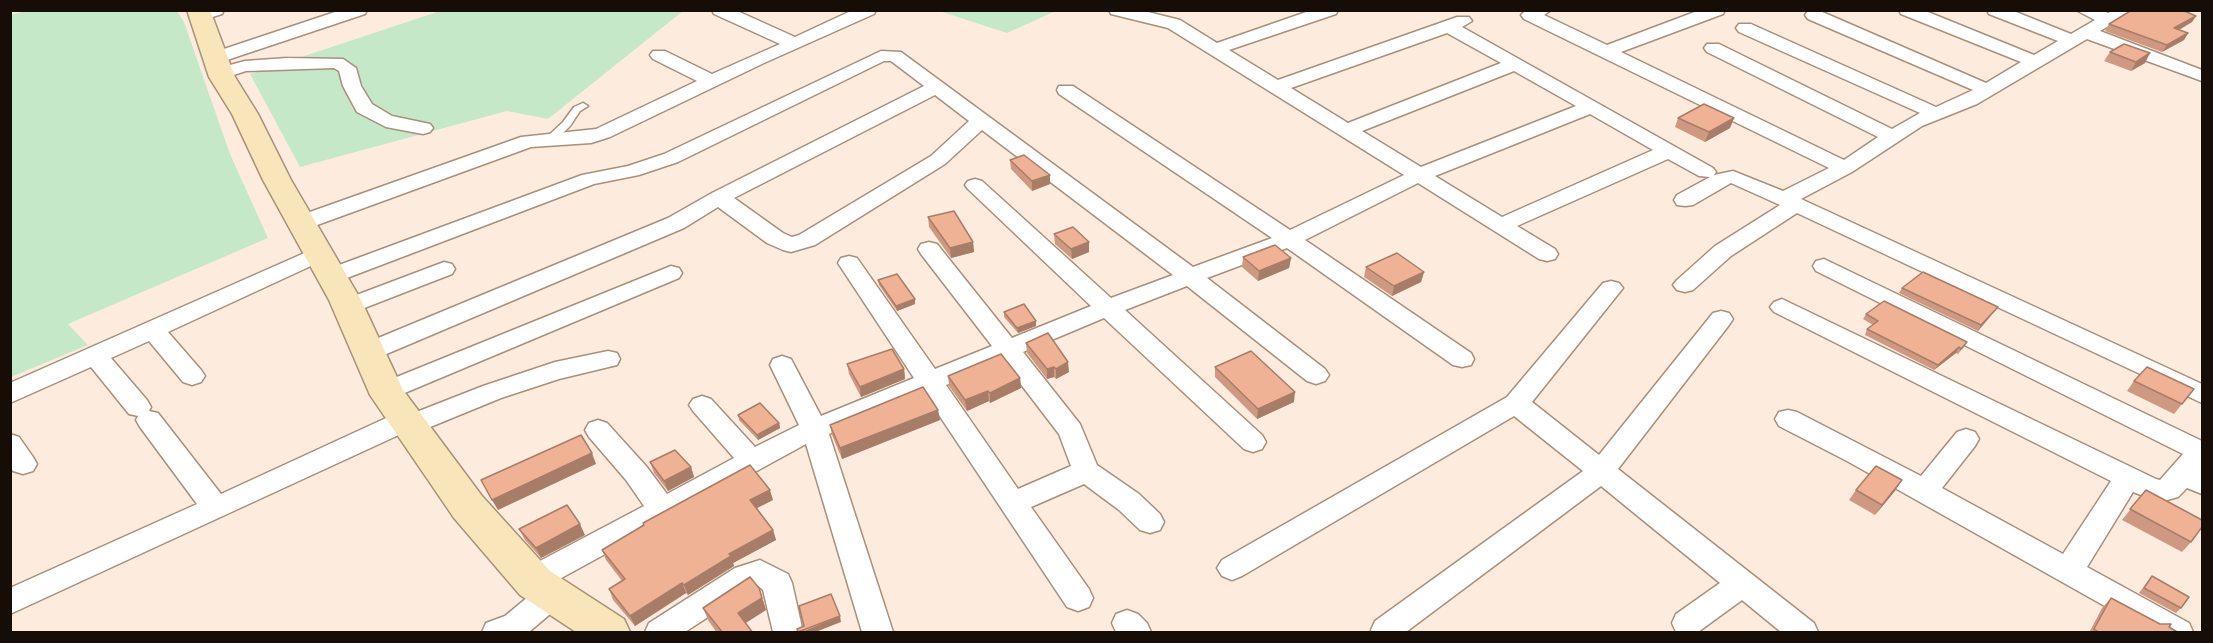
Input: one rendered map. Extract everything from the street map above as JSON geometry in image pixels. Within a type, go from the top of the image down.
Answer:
[{"type":"street","points":[[218,65],[359,10]]},
{"type":"street","points":[[720,10],[795,44]]},
{"type":"street","points":[[301,223],[528,141],[591,137],[603,133],[867,10]]},
{"type":"street","points":[[1117,10],[1174,24],[1548,254]]},
{"type":"street","points":[[1149,18],[1173,10]]},
{"type":"street","points":[[1215,49],[1330,10]]},
{"type":"street","points":[[1606,52],[1717,10]]},
{"type":"street","points":[[1907,10],[2036,62]]},
{"type":"street","points":[[1995,10],[2202,76]]},
{"type":"street","points":[[2084,10],[2110,20]]},
{"type":"street","points":[[1685,285],[1724,251],[1789,203],[1916,122],[1970,100],[2078,36],[2128,10]]},
{"type":"street","points":[[205,12],[218,65],[301,223],[345,300],[346,307],[386,390],[468,507],[542,587],[609,633]]},
{"type":"street","points":[[1531,12],[1606,52],[1845,168]]},
{"type":"street","points":[[1814,15],[1988,90]]},
{"type":"street","points":[[1276,87],[1468,19]]},
{"type":"street","points":[[1448,26],[1706,172]]},
{"type":"street","points":[[1745,28],[1937,114]]},
{"type":"street","points":[[1713,48],[1893,137]]},
{"type":"street","points":[[658,55],[711,81]]},
{"type":"street","points":[[10,394],[153,330],[324,265],[589,180],[621,174],[671,158],[882,56],[895,56],[1188,275],[1316,375]]},
{"type":"street","points":[[218,65],[337,63],[348,68],[352,86],[364,108],[386,121],[423,128]]},
{"type":"street","points":[[1347,130],[1516,64]]},
{"type":"street","points":[[368,352],[676,223],[719,197],[937,87]]},
{"type":"street","points":[[1066,90],[1289,239],[1462,359]]},
{"type":"street","points":[[497,633],[516,625],[542,587],[662,509],[796,437],[1188,275],[1289,239],[1419,175],[1591,107]]},
{"type":"street","points":[[719,197],[775,238],[792,245],[807,240],[938,160],[982,120]]},
{"type":"street","points":[[1501,225],[1669,151]]},
{"type":"street","points":[[1685,200],[1724,178],[1732,177],[2202,394]]},
{"type":"street","points":[[975,185],[1253,442]]},
{"type":"street","points":[[930,249],[1071,431],[1086,471],[1129,502],[1150,522]]},
{"type":"street","points":[[849,262],[1078,598]]},
{"type":"street","points":[[1782,307],[2160,491],[2168,490],[2193,478],[2201,449],[1824,266]]},
{"type":"street","points":[[346,307],[444,269]]},
{"type":"street","points":[[386,390],[671,273]]},
{"type":"street","points":[[1232,568],[1516,403],[1611,288]]},
{"type":"street","points":[[1386,630],[1601,472],[1721,319]]},
{"type":"street","points":[[153,330],[192,376]]},
{"type":"street","points":[[95,356],[143,413],[216,508]]},
{"type":"street","points":[[10,602],[408,422],[555,371],[608,359]]},
{"type":"street","points":[[782,365],[815,430],[878,633]]},
{"type":"street","points":[[1516,403],[1803,633]]},
{"type":"street","points":[[702,405],[752,461]]},
{"type":"street","points":[[1788,419],[2178,633]]},
{"type":"street","points":[[598,430],[636,473],[662,509]]},
{"type":"street","points":[[1924,492],[1966,439]]},
{"type":"street","points":[[1012,504],[1086,471]]},
{"type":"street","points":[[2068,572],[2128,477]]},
{"type":"street","points":[[660,633],[746,577],[760,572],[777,583],[788,633]]},
{"type":"street","points":[[1687,622],[1742,584]]},
{"type":"lane","points":[[552,138],[567,124],[577,109],[584,106]]},
{"type":"green space","points":[[26,11],[177,11],[184,22],[230,154],[268,238],[68,324],[88,345],[11,377],[10,15]]},
{"type":"green space","points":[[440,11],[683,11],[548,119],[507,111],[300,167],[250,74]]},
{"type":"green space","points":[[939,11],[1056,11],[1007,33]]},
{"type":"building","points":[[2132,10],[2182,10],[2196,16],[2174,28],[2188,33],[2167,45],[2109,24]]},
{"type":"building","points":[[2124,44],[2150,53],[2136,62],[2110,52]]},
{"type":"building","points":[[1704,104],[1734,118],[1709,132],[1678,118]]},
{"type":"building","points":[[1024,155],[1050,175],[1032,181],[1010,160]]},
{"type":"building","points":[[954,211],[973,242],[950,248],[928,217]]},
{"type":"building","points":[[1073,227],[1089,242],[1071,249],[1054,234]]},
{"type":"building","points":[[1275,245],[1291,258],[1259,271],[1243,257]]},
{"type":"building","points":[[1397,253],[1424,272],[1394,286],[1366,267]]},
{"type":"building","points":[[1923,272],[1998,307],[1981,325],[1902,288]]},
{"type":"building","points":[[897,274],[915,299],[896,306],[878,280]]},
{"type":"building","points":[[1884,301],[1967,342],[1938,365],[1867,329],[1878,321],[1866,314]]},
{"type":"building","points":[[1024,304],[1036,321],[1017,328],[1004,312]]},
{"type":"building","points":[[1048,333],[1068,362],[1056,369],[1054,367],[1047,369],[1026,343]]},
{"type":"building","points":[[892,349],[904,369],[860,387],[847,364]]},
{"type":"building","points":[[1251,351],[1295,392],[1258,409],[1215,367]]},
{"type":"building","points":[[1001,354],[1020,378],[990,393],[988,391],[965,400],[948,376]]},
{"type":"building","points":[[2147,367],[2194,389],[2182,404],[2134,381]]},
{"type":"building","points":[[923,387],[938,410],[840,448],[830,425]]},
{"type":"building","points":[[760,403],[779,423],[757,435],[738,415]]},
{"type":"building","points":[[581,435],[592,453],[492,500],[481,480]]},
{"type":"building","points":[[675,450],[691,467],[664,481],[650,462]]},
{"type":"building","points":[[750,465],[770,490],[750,500],[773,530],[729,554],[731,556],[684,585],[682,583],[630,616],[609,589],[625,579],[602,550],[644,525],[643,523]]},
{"type":"building","points":[[1876,466],[1902,480],[1882,505],[1856,490]]},
{"type":"building","points":[[2146,490],[2202,520],[2202,527],[2191,542],[2130,509]]},
{"type":"building","points":[[567,505],[580,524],[536,548],[519,529]]},
{"type":"building","points":[[2152,576],[2189,597],[2181,608],[2144,588]]},
{"type":"building","points":[[750,577],[759,588],[762,598],[738,613],[753,633],[723,633],[703,608]]},
{"type":"building","points":[[831,594],[840,616],[798,632],[797,629],[804,626],[799,606]]},
{"type":"building","points":[[2111,598],[2160,624],[2171,624],[2169,627],[2179,633],[2100,633],[2094,629]]}]
